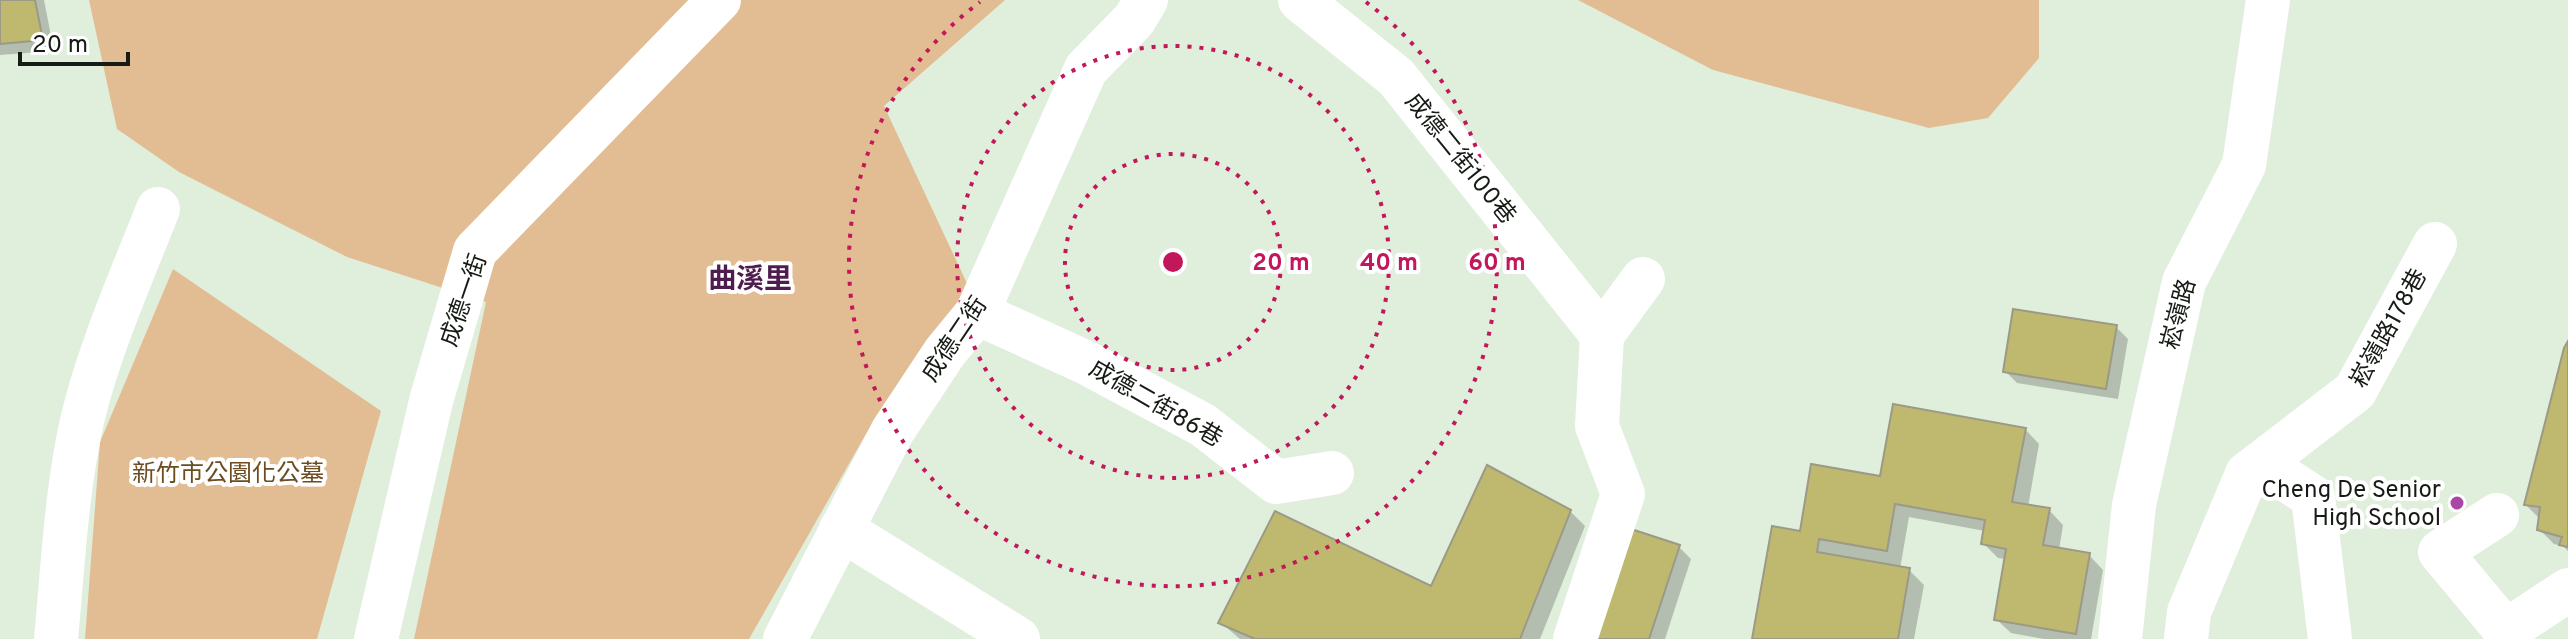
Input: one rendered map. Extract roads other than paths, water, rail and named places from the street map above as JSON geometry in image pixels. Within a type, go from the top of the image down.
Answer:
[{"type":"street","name":"成德一街","points":[[376,639],[431,401],[475,251],[719,0]]},
{"type":"street","name":"成德二街","points":[[785,639],[892,432],[945,352],[977,313],[1086,69],[1134,20],[1146,0]]},
{"type":"street","name":"成德二街100巷","points":[[1300,0],[1396,77],[1602,335]]},
{"type":"street","name":"崧嶺路","points":[[2120,639],[2134,505],[2184,282],[2244,165],[2268,0]]},
{"type":"street","points":[[56,639],[69,493],[83,420],[115,318],[158,209]]},
{"type":"street","name":"崧嶺路178巷","points":[[2186,639],[2189,612],[2247,474],[2355,391],[2435,244]]},
{"type":"street","points":[[1575,639],[1623,494],[1597,426],[1602,335],[1643,279]]},
{"type":"street","name":"成德二街86巷","points":[[977,313],[1087,363],[1203,425],[1276,482],[1332,473]]},
{"type":"street","points":[[2247,474],[2279,475],[2313,497],[2330,639]]},
{"type":"street","points":[[2497,515],[2440,552],[2506,631],[2568,590]]},
{"type":"street","points":[[841,529],[1018,639]]},
{"type":"place","name":"Cheng De Senior High School","points":[[2457,503]]},
{"type":"district","name":"曲溪里","points":[[750,278]]},
{"type":"park label","name":"新竹市公園化公墓","points":[[228,473]]}]
